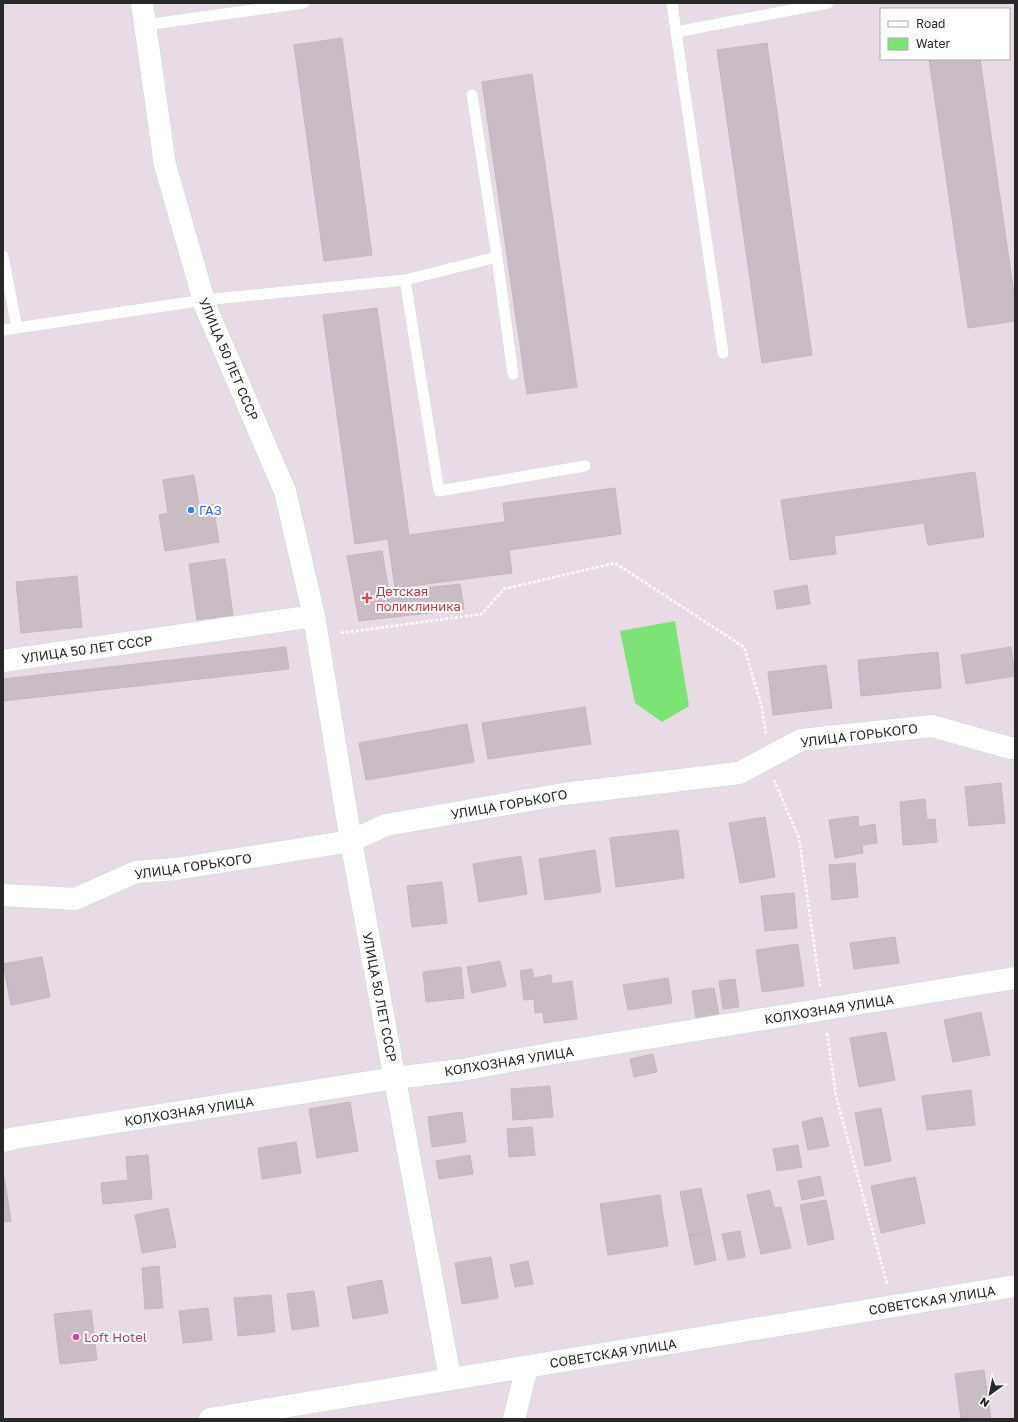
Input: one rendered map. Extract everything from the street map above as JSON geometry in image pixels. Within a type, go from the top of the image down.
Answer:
[{"type":"street","name":"УЛИЦА 50 ЛЕТ СССР","points":[[142,3],[165,165],[204,300],[285,491],[316,626],[351,841],[450,1378]]},
{"type":"street","name":"УЛИЦА 50 ЛЕТ СССР","points":[[3,661],[316,626]]},
{"type":"street","name":"УЛИЦА ГОРЬКОГО","points":[[3,895],[75,899],[136,872],[176,869],[351,841],[386,825],[564,794],[739,773],[801,740],[932,726],[1010,748],[1015,748]]},
{"type":"street","name":"КОЛХОЗНАЯ УЛИЦА","points":[[3,1141],[395,1078],[461,1070],[543,1055],[1015,978]]},
{"type":"street","name":"СОВЕТСКАЯ УЛИЦА","points":[[210,1419],[450,1378],[527,1367],[1015,1286]]},
{"type":"street","points":[[514,1419],[527,1367]]},
{"type":"lane","points":[[145,25],[304,3]]},
{"type":"lane","points":[[672,3],[723,353]]},
{"type":"lane","points":[[676,32],[828,3]]},
{"type":"lane","points":[[472,95],[513,374]]},
{"type":"lane","points":[[3,256],[18,328]]},
{"type":"lane","points":[[3,330],[204,300],[405,280],[497,257]]},
{"type":"lane","points":[[405,280],[439,491],[586,466]]},
{"type":"path","points":[[316,626],[482,614],[504,589],[615,563],[744,647],[762,708],[772,774],[799,838],[836,1096],[893,1306]]},
{"type":"water","points":[[675,621],[689,706],[662,722],[635,703],[620,631]]},
{"type":"building","points":[[342,38],[372,255],[324,261],[294,45]]},
{"type":"building","points":[[767,43],[812,355],[762,363],[717,50]]},
{"type":"building","points":[[929,60],[980,60],[1015,301],[1015,321],[968,328]]},
{"type":"building","points":[[532,74],[577,387],[527,394],[482,82]]},
{"type":"building","points":[[377,308],[409,535],[505,522],[503,503],[615,488],[621,534],[509,550],[512,573],[395,588],[388,539],[355,544],[323,315]]},
{"type":"building","points":[[975,472],[984,537],[928,545],[924,523],[834,536],[836,554],[790,560],[781,500]]},
{"type":"building","name":"ГАЗ","points":[[194,475],[199,506],[213,504],[219,542],[165,551],[159,515],[168,513],[163,480]]},
{"type":"building","points":[[382,551],[389,592],[460,584],[464,609],[359,621],[347,556]]},
{"type":"building","points":[[225,559],[233,615],[197,620],[189,564]]},
{"type":"building","points":[[77,576],[82,627],[21,633],[16,582]]},
{"type":"building","points":[[807,585],[810,604],[777,609],[774,591]]},
{"type":"building","points":[[286,647],[289,669],[3,701],[3,679]]},
{"type":"building","points":[[1011,647],[1015,676],[966,684],[961,655]]},
{"type":"building","points":[[938,652],[941,688],[861,696],[858,660]]},
{"type":"building","points":[[826,665],[832,708],[773,715],[768,672]]},
{"type":"building","points":[[585,707],[591,744],[488,759],[482,723]]},
{"type":"building","points":[[467,724],[474,762],[366,780],[359,743]]},
{"type":"building","points":[[1001,783],[1005,823],[969,826],[965,787]]},
{"type":"building","points":[[925,799],[927,820],[935,819],[937,842],[903,845],[900,802]]},
{"type":"building","points":[[858,816],[859,827],[875,824],[877,843],[862,845],[863,853],[835,858],[829,820]]},
{"type":"building","points":[[765,817],[775,877],[740,883],[729,823]]},
{"type":"building","points":[[678,830],[684,878],[616,887],[610,838]]},
{"type":"building","points":[[595,850],[601,892],[545,900],[539,859]]},
{"type":"building","points":[[521,856],[527,894],[479,902],[473,864]]},
{"type":"building","points":[[855,863],[858,897],[832,900],[829,865]]},
{"type":"building","points":[[442,882],[447,923],[412,927],[407,886]]},
{"type":"building","points":[[794,893],[797,928],[765,931],[761,896]]},
{"type":"building","points":[[895,937],[899,963],[854,969],[850,943]]},
{"type":"building","points":[[798,944],[804,986],[762,992],[756,950]]},
{"type":"building","points":[[42,957],[50,997],[11,1005],[3,964]]},
{"type":"building","points":[[500,961],[506,986],[472,993],[467,967]]},
{"type":"building","points":[[461,967],[464,998],[426,1002],[423,972]]},
{"type":"building","points":[[532,969],[534,978],[551,975],[552,984],[572,981],[577,1019],[544,1023],[543,1012],[535,1013],[534,999],[524,1000],[520,971]]},
{"type":"building","points":[[668,978],[672,1003],[628,1010],[623,985]]},
{"type":"building","points":[[735,979],[739,1007],[723,1009],[719,981]]},
{"type":"building","points":[[714,988],[719,1015],[696,1018],[692,991]]},
{"type":"building","points":[[981,1012],[990,1055],[953,1062],[944,1020]]},
{"type":"building","points":[[886,1032],[895,1080],[859,1087],[850,1038]]},
{"type":"building","points":[[653,1054],[657,1072],[634,1077],[630,1059]]},
{"type":"building","points":[[550,1086],[553,1117],[513,1120],[511,1089]]},
{"type":"building","points":[[971,1090],[975,1125],[927,1130],[922,1096]]},
{"type":"building","points":[[350,1102],[358,1151],[317,1158],[309,1109]]},
{"type":"building","points":[[881,1108],[891,1161],[865,1166],[855,1113]]},
{"type":"building","points":[[462,1112],[466,1142],[432,1147],[428,1117]]},
{"type":"building","points":[[822,1117],[829,1146],[808,1150],[802,1122]]},
{"type":"building","points":[[532,1127],[535,1155],[509,1157],[507,1129]]},
{"type":"building","points":[[296,1142],[301,1173],[262,1179],[258,1148]]},
{"type":"building","points":[[798,1145],[802,1167],[777,1171],[773,1149]]},
{"type":"building","points":[[148,1155],[152,1199],[103,1204],[101,1183],[128,1180],[126,1157]]},
{"type":"building","points":[[470,1155],[473,1174],[439,1179],[436,1161]]},
{"type":"building","points":[[3,1176],[11,1221],[3,1222]]},
{"type":"building","points":[[820,1176],[824,1195],[802,1200],[798,1181]]},
{"type":"building","points":[[915,1177],[925,1223],[881,1233],[871,1186]]},
{"type":"building","points":[[701,1188],[710,1231],[689,1236],[680,1192]]},
{"type":"building","points":[[770,1190],[774,1208],[781,1207],[791,1248],[761,1254],[747,1195]]},
{"type":"building","points":[[660,1195],[668,1246],[608,1255],[600,1204]]},
{"type":"building","points":[[826,1200],[834,1239],[808,1245],[800,1205]]},
{"type":"building","points":[[168,1208],[176,1247],[142,1253],[135,1215]]},
{"type":"building","points":[[710,1231],[716,1260],[695,1265],[689,1236]]},
{"type":"building","points":[[740,1231],[745,1257],[728,1260],[722,1234]]},
{"type":"building","points":[[491,1257],[498,1298],[462,1304],[455,1263]]},
{"type":"building","points":[[528,1261],[533,1284],[515,1287],[510,1265]]},
{"type":"building","points":[[159,1266],[163,1308],[145,1309],[142,1268]]},
{"type":"building","points":[[382,1280],[388,1313],[353,1319],[347,1287]]},
{"type":"building","points":[[314,1291],[319,1326],[292,1330],[287,1294]]},
{"type":"building","points":[[271,1295],[275,1332],[238,1336],[234,1298]]},
{"type":"building","points":[[208,1308],[212,1340],[183,1343],[179,1311]]},
{"type":"building","points":[[91,1310],[97,1360],[60,1364],[54,1314]]},
{"type":"building","points":[[984,1370],[991,1419],[961,1419],[955,1374]]},
{"type":"place","name":"ГАЗ","points":[[191,510]]},
{"type":"place","name":"Детская поликлиника","points":[[367,598]]},
{"type":"place","name":"Loft Hotel","points":[[76,1337]]}]
